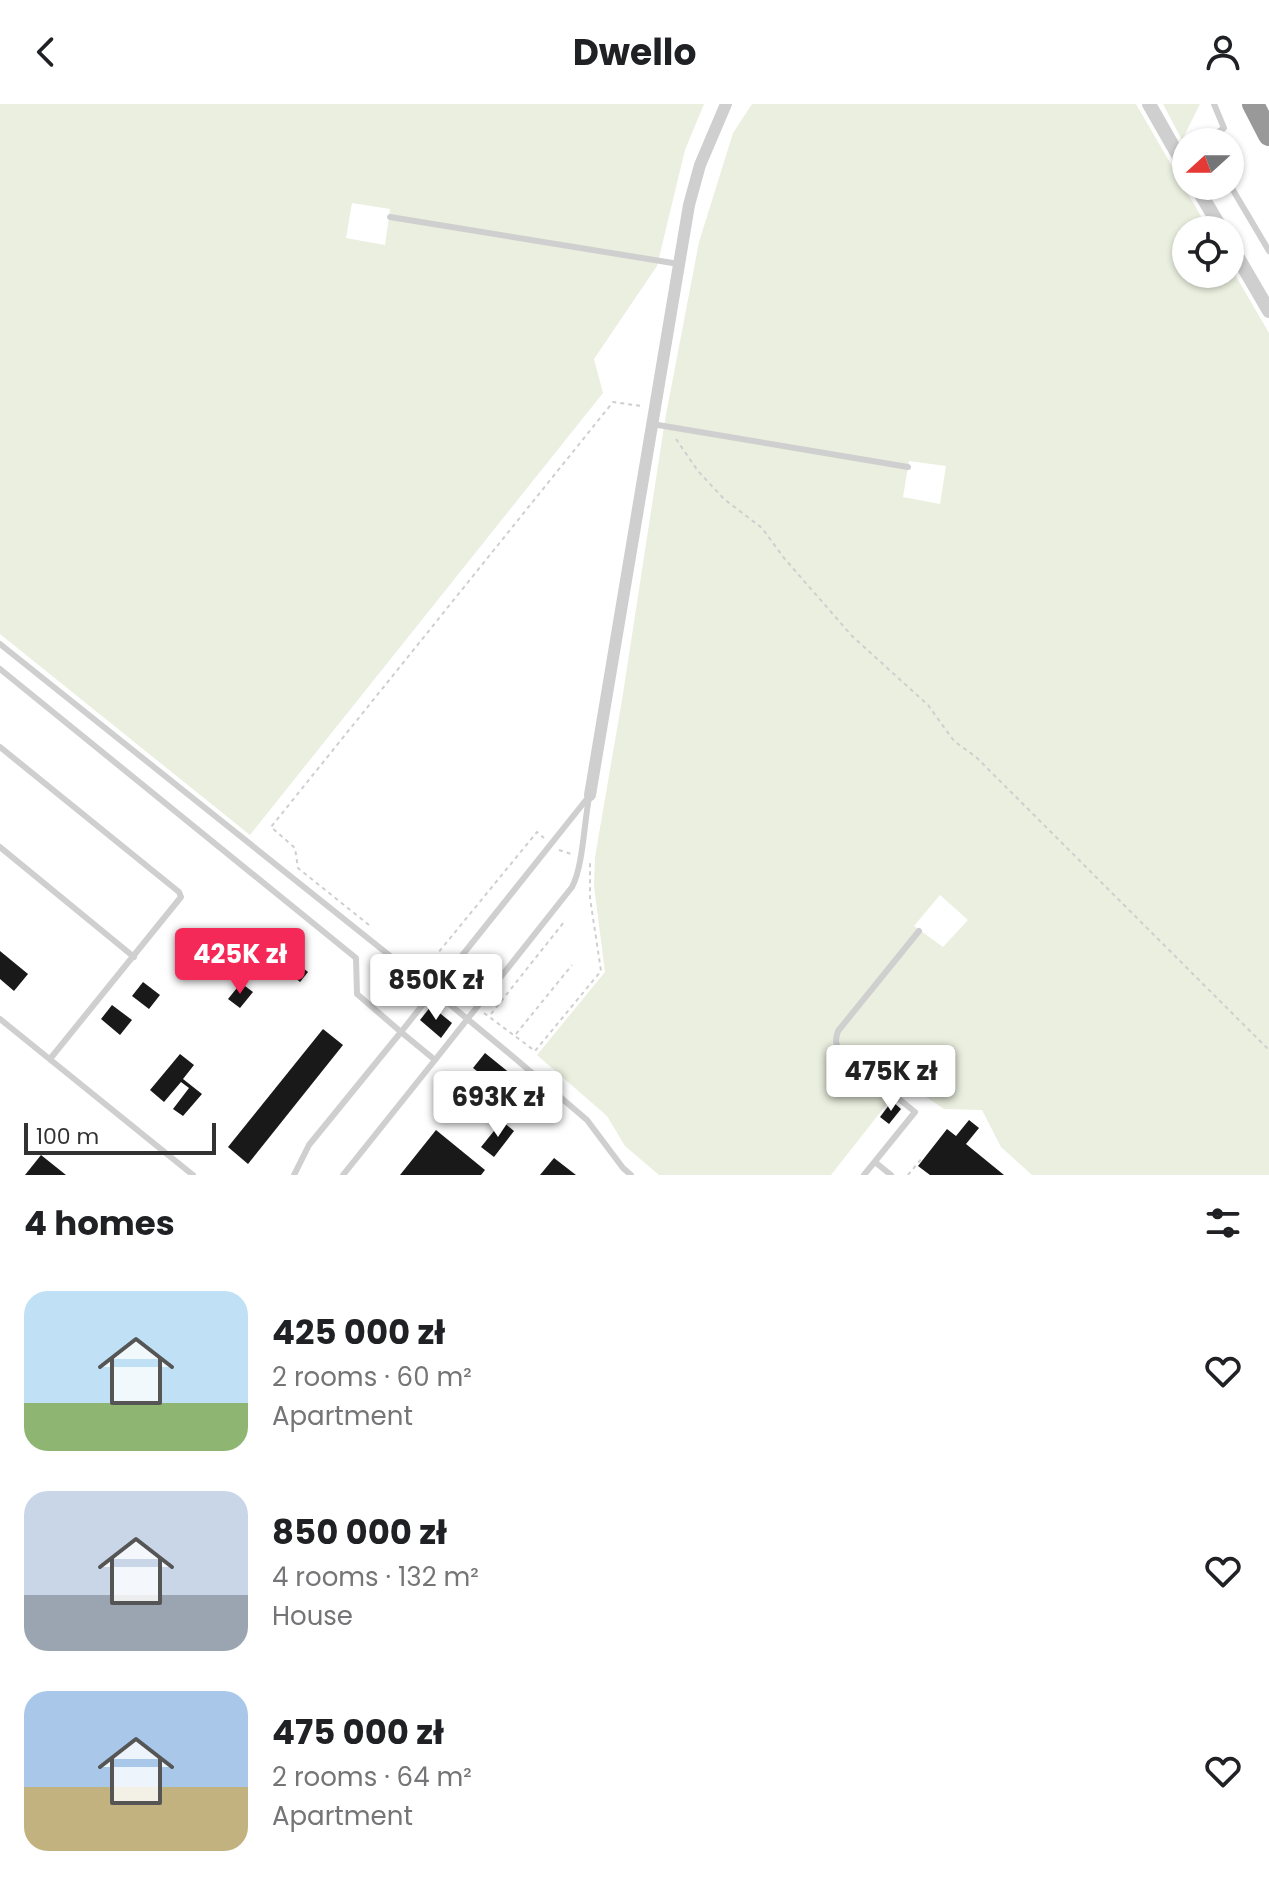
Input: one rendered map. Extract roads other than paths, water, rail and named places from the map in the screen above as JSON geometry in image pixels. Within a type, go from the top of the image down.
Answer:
[{"type":"highway","points":[[1253,104],[1269,135]]},
{"type":"street","points":[[590,795],[679,264],[700,165],[726,104]]},
{"type":"street","points":[[1149,104],[1172,141]]},
{"type":"street","points":[[1244,268],[1269,311]]},
{"type":"lane","points":[[1214,104],[1224,128]]},
{"type":"lane","points":[[1239,200],[1269,251]]},
{"type":"lane","points":[[390,217],[679,264]]},
{"type":"lane","points":[[652,428],[673,428],[908,467]]},
{"type":"lane","points":[[0,644],[467,1019],[587,1120],[631,1175]]},
{"type":"lane","points":[[0,669],[356,958],[357,994],[435,1060]]},
{"type":"lane","points":[[0,747],[179,892],[181,897],[50,1059]]},
{"type":"lane","points":[[294,1175],[309,1145],[590,795]]},
{"type":"lane","points":[[343,1175],[572,887],[579,875],[590,795]]},
{"type":"lane","points":[[0,847],[134,957]]},
{"type":"lane","points":[[864,1175],[915,1112],[841,1052],[835,1038],[919,931]]},
{"type":"lane","points":[[0,1019],[193,1175]]},
{"type":"lane","points":[[875,1162],[891,1175]]}]
